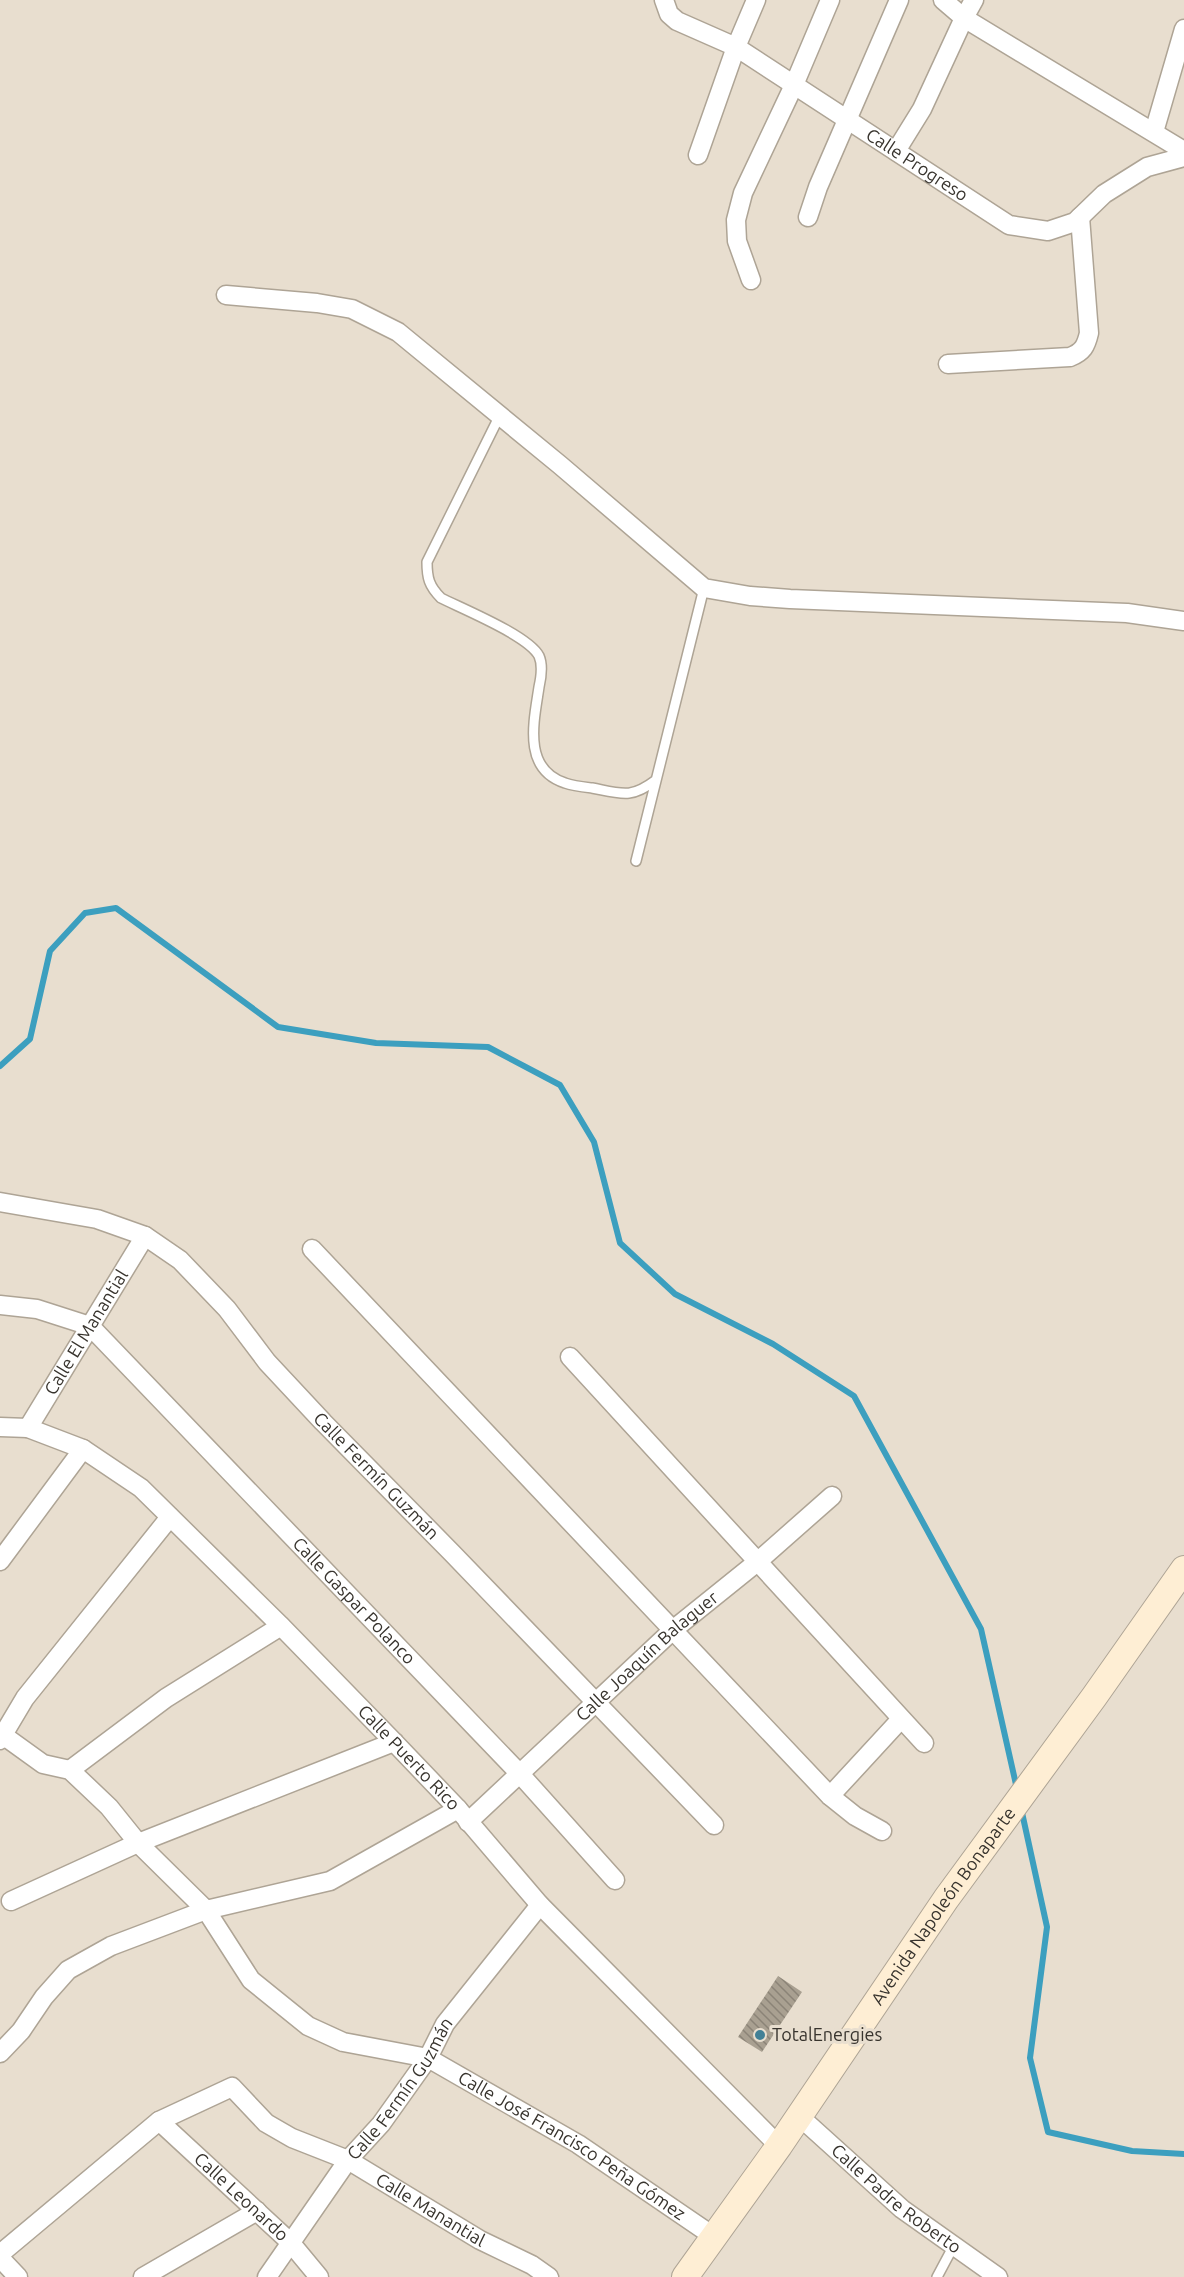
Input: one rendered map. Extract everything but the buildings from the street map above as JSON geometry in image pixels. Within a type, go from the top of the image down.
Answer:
[{"type":"main road","name":"Avenida Napoleón Bonaparte","points":[[684,2277],[779,2146],[946,1899],[1184,1569]]},
{"type":"street","name":"Calle Progreso","points":[[664,0],[669,14],[677,21],[736,47],[1009,225],[1048,231],[1075,222],[1104,194],[1147,167],[1184,158]]},
{"type":"street","points":[[698,155],[736,47],[756,0]]},
{"type":"street","points":[[751,280],[737,241],[736,220],[743,193],[794,85],[830,0]]},
{"type":"street","points":[[808,217],[818,187],[899,0]]},
{"type":"street","points":[[943,0],[964,18],[1184,151]]},
{"type":"street","points":[[896,151],[922,109],[974,0]]},
{"type":"street","points":[[1154,132],[1184,29]]},
{"type":"street","points":[[948,364],[1070,357],[1080,353],[1086,346],[1089,333],[1080,217]]},
{"type":"street","points":[[226,295],[317,303],[352,309],[398,332],[704,588],[750,596],[790,599],[1127,613],[1184,621]]},
{"type":"street","name":"Calle Fermín Guzmán","points":[[0,1202],[97,1219],[145,1236],[180,1260],[203,1282],[275,1371],[714,1826]]},
{"type":"street","name":"Calle El Manantial","points":[[28,1428],[145,1236]]},
{"type":"street","points":[[312,1248],[830,1796],[855,1816],[882,1831]]},
{"type":"street","points":[[0,1305],[37,1309],[90,1326]]},
{"type":"street","name":"Calle Gaspar Polanco","points":[[90,1326],[520,1774],[615,1880]]},
{"type":"street","points":[[570,1357],[756,1563],[924,1743]]},
{"type":"street","name":"Calle Puerto Rico","points":[[0,1427],[28,1428],[83,1449],[141,1488],[281,1626],[394,1742],[463,1816],[540,1905],[779,2146]]},
{"type":"street","points":[[0,1561],[83,1449]]},
{"type":"street","name":"Calle Joaquín Balaguer","points":[[0,2053],[21,2031],[44,1998],[68,1970],[111,1946],[206,1910],[330,1881],[463,1816],[520,1774],[674,1629],[756,1563],[832,1496]]},
{"type":"street","points":[[170,1517],[25,1698],[1,1736],[43,1764],[70,1770],[166,1698],[281,1626]]},
{"type":"street","points":[[830,1796],[901,1719]]},
{"type":"street","points":[[11,1901],[138,1844],[394,1742]]},
{"type":"street","name":"Calle José Francisco Peña Gómez","points":[[70,1770],[109,1807],[138,1844],[206,1910],[251,1980],[308,2026],[343,2042],[428,2058],[578,2144],[713,2236]]},
{"type":"street","name":"Calle Fermín Guzmán","points":[[267,2277],[348,2160],[381,2124],[428,2058],[445,2024],[540,1905]]},
{"type":"street","name":"Calle Manantial","points":[[159,2121],[232,2087],[266,2123],[292,2138],[348,2160],[480,2240],[531,2265],[549,2277]]},
{"type":"street","name":"Calle Padre Roberto","points":[[799,2116],[902,2209],[998,2277]]},
{"type":"street","points":[[18,2277],[0,2256],[159,2121]]},
{"type":"street","name":"Calle Leonardo","points":[[159,2121],[290,2242],[319,2277]]},
{"type":"street","points":[[143,2277],[256,2211]]},
{"type":"lane","points":[[500,415],[427,562],[427,577],[432,588],[441,598],[529,643],[539,657],[541,674],[534,723],[535,755],[546,772],[564,783],[622,794],[640,792],[656,780]]},
{"type":"lane","points":[[636,861],[704,588]]},
{"type":"lane","points":[[937,2277],[953,2247]]},
{"type":"waterway","points":[[0,1066],[30,1039],[50,951],[85,913],[116,908],[278,1027],[376,1043],[488,1047],[560,1085],[594,1142],[620,1243],[675,1294],[773,1344],[854,1396],[981,1629],[1017,1789]]},
{"type":"waterway","points":[[1021,1808],[1047,1927],[1030,2058],[1048,2132],[1132,2151],[1184,2154]]},
{"type":"place","name":"TotalEnergies","points":[[760,2035]]}]
